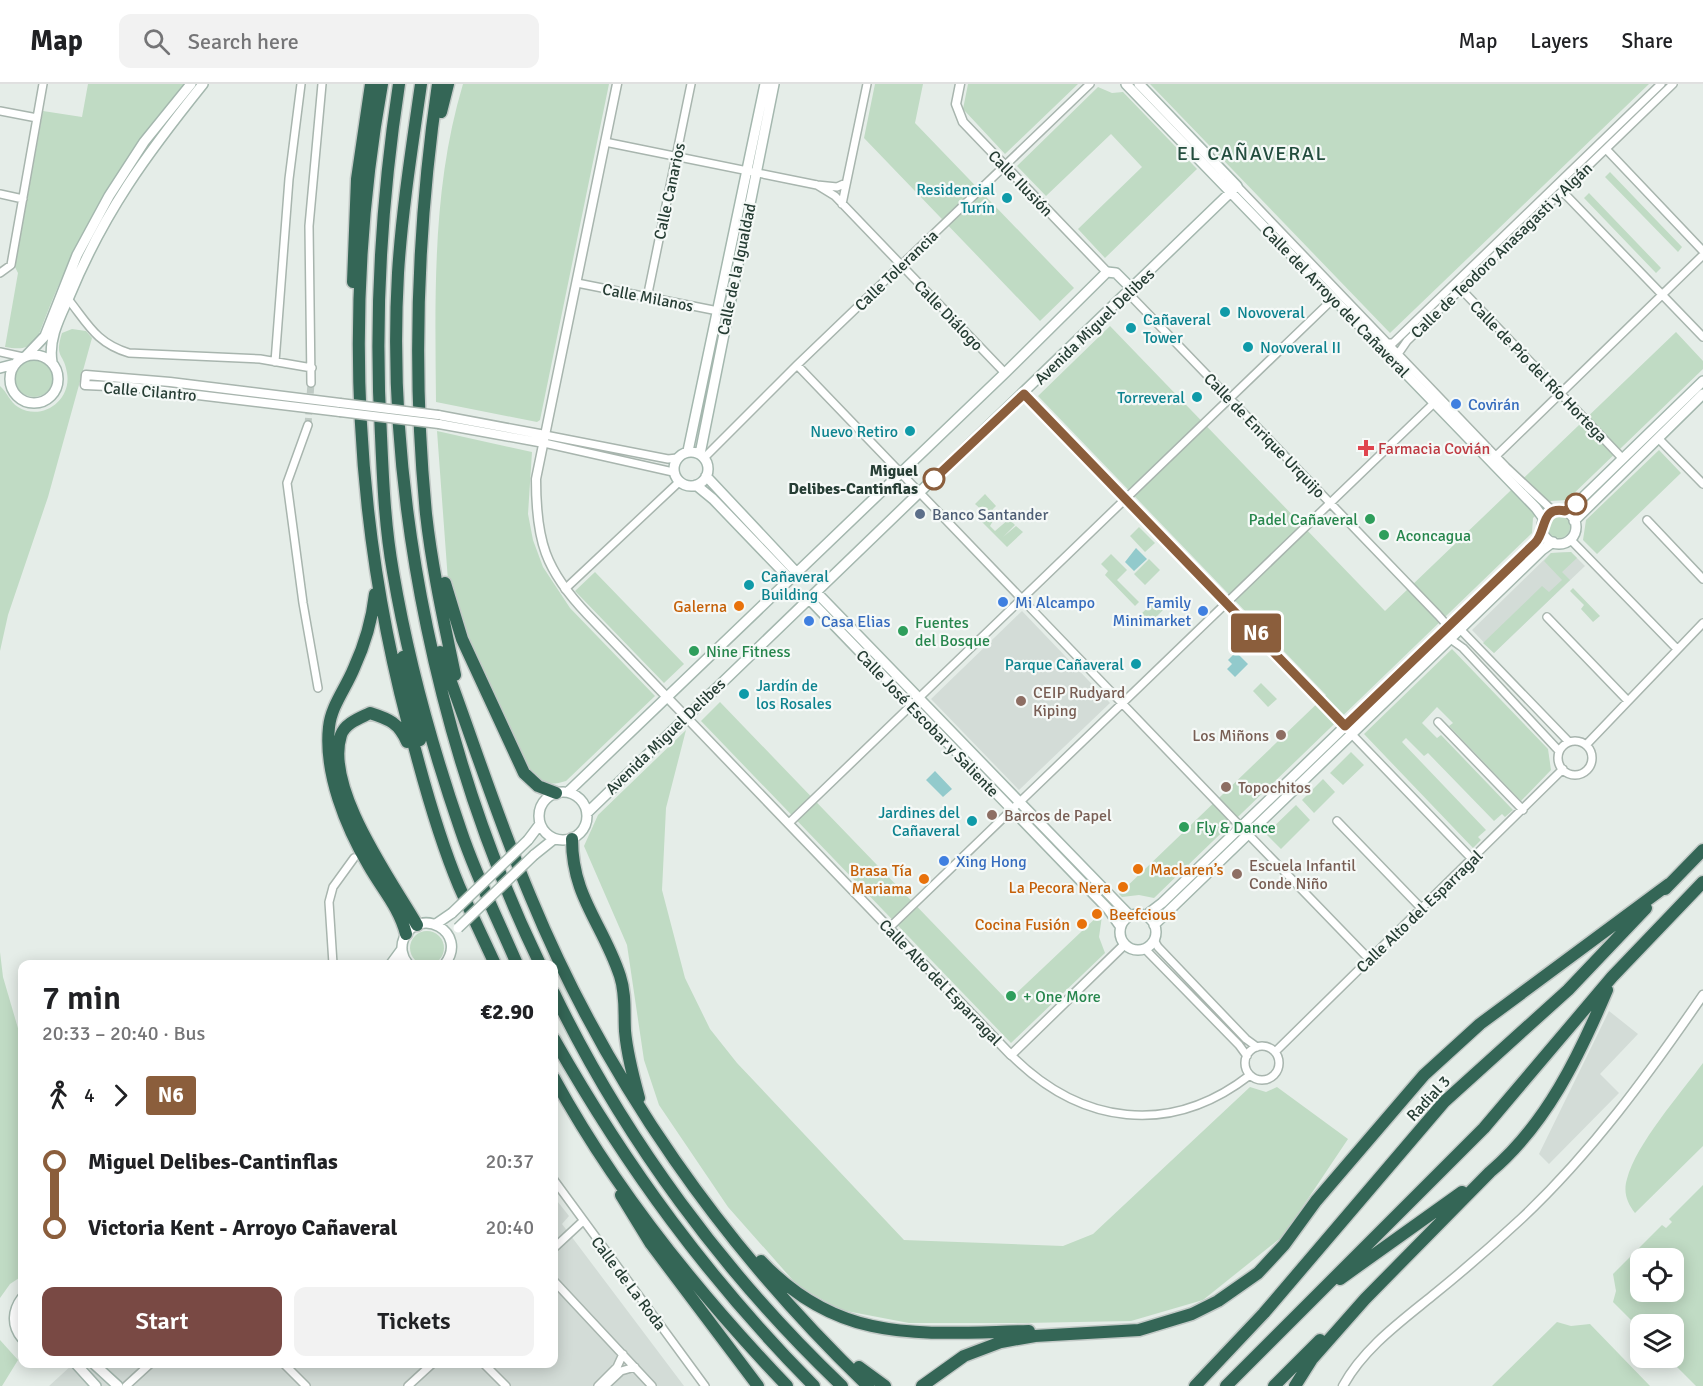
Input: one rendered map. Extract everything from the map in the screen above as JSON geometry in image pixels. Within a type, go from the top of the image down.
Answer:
[{"type":"highway","points":[[359,346],[355,315],[353,239],[365,120],[371,84]]},
{"type":"highway","points":[[382,84],[363,236],[359,346],[365,488],[377,584],[403,708],[432,809],[459,885],[493,960]]},
{"type":"highway","points":[[399,84],[387,164],[378,277],[377,346],[383,480],[400,638],[418,735],[442,821],[483,938]]},
{"type":"highway","points":[[421,84],[406,190],[398,274],[401,436],[407,496],[430,634],[449,721],[490,848],[538,960]]},
{"type":"highway","points":[[438,84],[422,212],[418,381],[427,516],[444,624],[472,740]]},
{"type":"highway","points":[[422,212],[440,114],[448,84]]},
{"type":"highway","points":[[427,516],[434,534],[450,607],[480,680],[524,774],[538,786],[562,793]]},
{"type":"highway","points":[[393,573],[431,738],[461,833],[515,960]]},
{"type":"highway","points":[[377,584],[371,624],[354,669],[333,709],[329,727],[329,755],[347,823],[369,866],[396,906],[406,934]]},
{"type":"highway","points":[[430,634],[439,648],[503,828],[557,956],[585,1014],[643,1111],[697,1191],[789,1303],[868,1386]]},
{"type":"highway","points":[[417,925],[373,854],[355,817],[342,776],[339,751],[342,733],[353,721],[370,713],[391,720],[401,729],[425,801],[432,809]]},
{"type":"highway","points":[[572,839],[572,865],[581,894],[607,941],[621,978],[629,1054],[643,1111]]},
{"type":"highway","name":"Radial 3","points":[[1195,1386],[1264,1313],[1444,1102],[1568,990],[1703,850]]},
{"type":"highway","points":[[1226,1386],[1484,1128],[1612,977],[1703,882]]},
{"type":"highway","points":[[922,1386],[964,1356],[1001,1342],[1035,1336],[1117,1333],[1155,1326],[1192,1314],[1218,1302],[1258,1273],[1424,1074],[1480,1024],[1669,884]]},
{"type":"highway","points":[[1310,1301],[1511,1155],[1544,1115],[1592,1025],[1612,977]]},
{"type":"highway","points":[[558,1000],[604,1086],[683,1204],[773,1314],[842,1386]]},
{"type":"highway","points":[[558,1046],[589,1100],[670,1222],[760,1331],[814,1386]]},
{"type":"highway","points":[[558,1085],[651,1244],[758,1386]]},
{"type":"highway","points":[[585,1131],[658,1234],[748,1344],[787,1386]]},
{"type":"highway","points":[[1295,1386],[1312,1359],[1365,1299],[1490,1172]]},
{"type":"highway","points":[[697,1191],[769,1269],[798,1294],[825,1311],[858,1324],[920,1334],[1081,1330],[1117,1333]]},
{"type":"highway","points":[[1274,1386],[1296,1361],[1365,1299]]},
{"type":"highway","points":[[789,1303],[848,1359],[885,1386]]},
{"type":"highway","points":[[718,1333],[753,1386]]},
{"type":"main road","points":[[0,368],[22,359],[35,350],[45,336],[77,255],[109,196],[144,142],[191,84]]},
{"type":"main road","points":[[0,377],[26,401],[40,402],[52,395],[58,382],[58,375],[52,362],[53,338],[95,239],[132,175],[202,84]]},
{"type":"main road","name":"Calle de la Igualdad","points":[[702,456],[752,172],[765,84]]},
{"type":"main road","name":"Calle de la Igualdad","points":[[688,451],[718,311],[774,84]]},
{"type":"main road","name":"Calle del Arroyo del Cañaveral","points":[[1126,84],[1234,189],[1333,299],[1536,508],[1544,519]]},
{"type":"main road","points":[[1139,84],[1234,189]]},
{"type":"main road","name":"Avenida Miguel Delibes","points":[[587,813],[1234,189]]},
{"type":"main road","name":"Avenida Miguel Delibes","points":[[562,793],[668,698],[1107,272]]},
{"type":"main road","name":"Calle de Enrique Urquijo","points":[[1107,272],[1116,273],[1128,285],[1128,293]]},
{"type":"main road","points":[[11,386],[11,374],[22,359],[43,356],[52,362]]},
{"type":"main road","points":[[1244,830],[1145,916],[1130,916],[1120,926],[1120,936],[1124,945],[1134,950],[1144,949],[1154,940],[1154,925],[1244,830],[1448,634],[1543,533],[1544,519],[1553,511],[1565,511],[1623,459],[1703,381]]},
{"type":"main road","points":[[1574,521],[1703,394]]},
{"type":"main road","points":[[696,485],[706,476],[708,467],[702,456],[688,451],[677,458],[674,472],[679,482],[696,485],[713,499],[793,576]]},
{"type":"main road","points":[[706,476],[793,576]]},
{"type":"main road","points":[[1543,533],[1553,542],[1564,543],[1570,539],[1574,532],[1574,521],[1565,511]]},
{"type":"main road","points":[[1448,634],[1459,628],[1553,542]]},
{"type":"main road","name":"Calle José Escobar y Saliente","points":[[812,595],[1108,909],[1120,926]]},
{"type":"main road","name":"Calle José Escobar y Saliente","points":[[915,702],[1018,801],[1130,916]]},
{"type":"main road","points":[[562,793],[581,800],[587,813],[585,825],[572,839],[554,839],[545,833],[540,824],[541,805],[562,793]]},
{"type":"main road","points":[[394,960],[402,949],[406,934],[417,925],[436,924],[452,914],[528,840],[540,824]]},
{"type":"main road","points":[[448,960],[451,941],[458,928],[534,855],[554,839]]},
{"type":"main road","points":[[1145,916],[1154,925]]},
{"type":"main road","points":[[436,924],[446,931],[451,941]]},
{"type":"main road","points":[[402,949],[406,960]]},
{"type":"main road","points":[[18,1307],[14,1316],[18,1331]]},
{"type":"main road","points":[[80,1368],[96,1386]]},
{"type":"main road","points":[[98,1368],[118,1386]]},
{"type":"street","points":[[0,273],[11,265],[43,84]]},
{"type":"street","points":[[275,362],[289,179],[301,84]]},
{"type":"street","points":[[311,383],[309,226],[318,121],[325,84]]},
{"type":"street","points":[[363,84],[366,98],[365,120]]},
{"type":"street","name":"Calle Alto del Esparragal","points":[[617,84],[536,479],[536,519],[546,558],[565,589],[1011,1055],[1036,1078],[1059,1094],[1109,1112],[1133,1115],[1168,1113],[1195,1106],[1220,1096],[1250,1075]]},
{"type":"street","name":"Calle Canarios","points":[[647,298],[691,84]]},
{"type":"street","points":[[842,204],[867,84]]},
{"type":"street","name":"Calle Ilusión","points":[[960,84],[956,104],[959,117],[1107,272]]},
{"type":"street","name":"Calle Tolerancia","points":[[702,456],[1090,84]]},
{"type":"street","name":"Calle de Teodoro Anasagasti y Algán","points":[[1398,354],[1407,341],[1458,286],[1661,84]]},
{"type":"street","name":"Calle de Teodoro Anasagasti y Algán","points":[[1388,344],[1393,344],[1458,286],[1562,191],[1673,84]]},
{"type":"street","points":[[0,111],[37,117]]},
{"type":"street","points":[[605,142],[817,185],[837,186],[846,183]]},
{"type":"street","points":[[1496,456],[1703,253],[1606,148]]},
{"type":"street","name":"Calle Diálogo","points":[[817,185],[842,204],[1005,373]]},
{"type":"street","name":"Calle del Arroyo del Cañaveral","points":[[1234,189],[1553,511]]},
{"type":"street","points":[[1562,191],[1703,338]]},
{"type":"street","points":[[0,194],[23,199]]},
{"type":"street","name":"Calle Milanos","points":[[578,283],[718,311]]},
{"type":"street","name":"Calle de Pío del Río Hortega","points":[[1458,286],[1623,459]]},
{"type":"street","name":"Calle de Enrique Urquijo","points":[[1128,293],[1438,615],[1446,624],[1448,634],[1559,751]]},
{"type":"street","points":[[68,299],[98,338],[111,347],[129,353],[260,359],[312,368]]},
{"type":"street","points":[[789,823],[1126,501],[1333,299]]},
{"type":"street","points":[[0,352],[22,359]]},
{"type":"street","points":[[797,365],[1370,960]]},
{"type":"street","name":"Calle Cilantro","points":[[340,407],[131,387],[85,385],[86,375],[126,377],[439,419],[545,439],[668,459],[677,458]]},
{"type":"street","points":[[1024,394],[1473,859]]},
{"type":"street","points":[[889,928],[1018,801],[1434,403]]},
{"type":"street","points":[[308,425],[287,483],[303,603],[318,688]]},
{"type":"street","points":[[1658,438],[1703,484]]},
{"type":"street","name":"Calle Cilantro","points":[[545,439],[674,472]]},
{"type":"street","points":[[565,589],[679,482]]},
{"type":"street","points":[[1647,520],[1703,579]]},
{"type":"street","points":[[1570,539],[1677,649]]},
{"type":"street","points":[[1547,617],[1628,701]]},
{"type":"street","points":[[1586,745],[1703,623]]},
{"type":"street","points":[[1459,628],[1569,742]]},
{"type":"street","points":[[1438,722],[1523,810]]},
{"type":"street","points":[[1578,741],[1586,745],[1591,758],[1586,770],[1574,774],[1563,769],[1558,759],[1559,751],[1569,742],[1578,741]]},
{"type":"street","name":"Calle Alto del Esparragal","points":[[1275,1052],[1563,769]]},
{"type":"street","points":[[1337,821],[1422,909]]},
{"type":"street","points":[[333,960],[329,902],[333,887],[354,858]]},
{"type":"street","points":[[1154,940],[1222,1014],[1257,1047]]},
{"type":"street","points":[[1011,1055],[1124,945]]},
{"type":"street","points":[[1144,949],[1239,1045],[1247,1056],[1246,1066],[1250,1075],[1260,1080],[1274,1075],[1279,1065],[1275,1052],[1266,1047],[1257,1047],[1247,1056]]},
{"type":"street","points":[[1343,1386],[1367,1354],[1389,1331],[1480,1257],[1560,1180],[1629,1099],[1703,995]]},
{"type":"street","name":"Calle de La Roda","points":[[558,1186],[705,1386]]},
{"type":"street","points":[[558,1244],[583,1221]]},
{"type":"street","points":[[558,1285],[652,1386]]},
{"type":"street","points":[[598,1386],[617,1367],[622,1354]]},
{"type":"street","points":[[605,1386],[621,1371],[635,1367]]},
{"type":"street","points":[[126,1386],[146,1368]]},
{"type":"street","points":[[288,1368],[306,1386]]},
{"type":"street","points":[[408,1386],[428,1368]]},
{"type":"street","points":[[488,1368],[506,1386]]},
{"type":"shaded area","points":[[1571,552],[1585,566],[1494,653],[1472,630],[1551,553]]},
{"type":"shaded area","name":"CEIP Rudyard Kiping","points":[[1022,611],[1110,703],[1019,790],[931,699]]},
{"type":"shaded area","points":[[1609,1011],[1638,1034],[1600,1074],[1619,1093],[1549,1164],[1539,1154]]},
{"type":"shaded area","points":[[558,1202],[569,1216],[562,1224],[684,1386],[49,1386],[69,1368],[558,1368]]},
{"type":"green space","points":[[88,84],[185,84],[138,145],[99,205],[66,268],[37,340],[30,346],[22,348],[5,347],[18,273],[15,267],[43,111],[82,117]]},
{"type":"green space","points":[[463,84],[609,84],[540,420],[537,422],[436,402],[436,282],[441,202],[453,123]]},
{"type":"green space","points":[[875,84],[923,84],[915,123],[1074,288],[1040,321],[864,138]]},
{"type":"green space","points":[[968,84],[1078,84],[1005,154],[963,109]]},
{"type":"green space","points":[[1150,84],[1649,84],[1390,333]]},
{"type":"green space","points":[[1098,87],[1112,93],[1123,92],[1197,169],[1105,258],[1078,229],[1142,167],[1111,134],[1046,196],[1017,166]]},
{"type":"green space","points":[[1610,172],[1682,247],[1678,252],[1605,177]]},
{"type":"green space","points":[[1589,193],[1661,268],[1656,273],[1584,198]]},
{"type":"green space","points":[[1110,326],[1385,611],[1676,332],[1703,361],[1703,369],[1567,500],[1551,501],[1533,518],[1532,533],[1154,898],[1139,895],[1122,897],[1119,894],[1326,695],[1038,396]]},
{"type":"green space","points":[[72,329],[86,331],[92,338],[48,497],[8,615],[0,651],[0,386],[15,405],[27,411],[36,412],[53,406],[65,392],[67,383],[66,366],[59,352],[60,341],[62,333]]},
{"type":"green space","points":[[34,359],[41,360],[47,365],[52,371],[52,385],[47,391],[41,396],[34,397],[27,396],[21,391],[16,385],[15,378],[16,371],[21,365],[27,360]]},
{"type":"green space","points":[[437,431],[532,452],[528,514],[533,540],[543,567],[570,608],[655,696],[566,781],[547,783],[531,772],[467,635],[448,581]]},
{"type":"green space","points":[[1659,450],[1681,473],[1597,554],[1583,540],[1586,520]]},
{"type":"green space","points":[[985,494],[996,506],[989,513],[994,519],[990,526],[995,531],[1009,519],[1015,525],[1003,537],[1016,526],[1023,532],[1007,547],[978,518],[984,512],[975,504]]},
{"type":"green space","points":[[1559,516],[1567,519],[1570,527],[1567,535],[1559,538],[1551,535],[1548,527],[1551,519]]},
{"type":"green space","points":[[1139,527],[1155,543],[1145,552],[1130,536]]},
{"type":"green space","points":[[1571,552],[1577,558],[1562,572],[1570,580],[1494,653],[1483,643],[1542,586],[1549,592],[1562,580],[1544,561],[1551,553]]},
{"type":"green space","points":[[1111,554],[1127,570],[1117,580],[1139,602],[1135,606],[1105,575],[1108,571],[1101,564]]},
{"type":"green space","points":[[1149,559],[1160,570],[1145,585],[1134,574]]},
{"type":"green space","points":[[595,572],[684,664],[664,683],[575,591]]},
{"type":"green space","points":[[1573,588],[1600,616],[1593,622],[1581,609],[1584,605],[1570,591]]},
{"type":"green space","points":[[1156,600],[1164,609],[1150,623],[1141,614]]},
{"type":"green space","points":[[1452,649],[1548,749],[1551,770],[1521,801],[1449,726],[1453,723],[1437,707],[1422,723],[1437,738],[1441,735],[1513,810],[1505,817],[1502,814],[1494,821],[1428,753],[1424,756],[1406,738],[1402,742],[1486,830],[1478,837],[1481,840],[1473,848],[1364,734]]},
{"type":"green space","points":[[1261,683],[1277,699],[1268,707],[1253,691]]},
{"type":"green space","points":[[720,702],[1008,1001],[1100,914],[1102,916],[1099,937],[1105,953],[1011,1043],[701,721]]},
{"type":"green space","points":[[686,730],[666,808],[662,890],[685,978],[710,1029],[737,1063],[904,1240],[1063,1246],[1093,1234],[1250,1087],[1266,1092],[1277,1087],[1348,1139],[1283,1236],[1203,1300],[1131,1321],[909,1323],[841,1310],[798,1286],[728,1207],[659,1105],[644,1060],[627,945],[584,846],[598,815]]},
{"type":"green space","points":[[1351,752],[1364,765],[1343,785],[1330,773]]},
{"type":"green space","points":[[1323,779],[1335,792],[1314,813],[1302,800]]},
{"type":"green space","points":[[1296,805],[1310,820],[1281,849],[1266,834]]},
{"type":"green space","points":[[420,932],[434,932],[443,941],[443,955],[439,960],[415,960],[411,955],[411,941]]},
{"type":"green space","points":[[0,952],[3,977],[18,1028],[18,1279],[10,1284],[0,1298]]},
{"type":"green space","points":[[1703,1063],[1703,1146],[1635,1213],[1626,1193],[1626,1184],[1632,1165],[1649,1135]]},
{"type":"green space","points":[[1703,1185],[1703,1386],[1696,1386],[1678,1368],[1684,1368],[1684,1314],[1630,1314],[1630,1319],[1613,1302],[1616,1291],[1613,1274],[1630,1257],[1630,1302],[1684,1302],[1684,1248],[1639,1248],[1662,1225],[1666,1228],[1672,1222],[1669,1219]]},
{"type":"green space","points":[[1557,1322],[1571,1326],[1590,1324],[1630,1368],[1650,1386],[1492,1386]]},
{"type":"green space","points":[[0,1340],[18,1360],[2,1386],[0,1386]]},
{"type":"water","points":[[1136,548],[1147,559],[1134,571],[1125,562]]},
{"type":"water","points":[[1236,652],[1248,664],[1235,677],[1227,669],[1232,664],[1228,660]]},
{"type":"water","points":[[935,771],[952,789],[943,797],[926,780]]},
{"type":"tunnel","points":[[308,425],[311,383]]},
{"type":"bus line","name":"N6","points":[[934,479],[1024,394],[1345,726],[1540,538],[1543,533],[1544,519],[1549,513],[1556,510],[1565,511],[1576,504]]},
{"type":"place","name":"Residencial Turín","points":[[1007,198]]},
{"type":"place","name":"Novoveral","points":[[1225,312]]},
{"type":"place","name":"Cañaveral Tower","points":[[1131,328]]},
{"type":"place","name":"Novoveral II","points":[[1248,347]]},
{"type":"place","name":"Torreveral","points":[[1197,397]]},
{"type":"place","name":"Covirán","points":[[1456,404]]},
{"type":"place","name":"Nuevo Retiro","points":[[910,431]]},
{"type":"place","name":"Farmacia Covián","points":[[1366,448]]},
{"type":"place","name":"Miguel Delibes-Cantinflas","points":[[934,479]]},
{"type":"place","name":"Banco Santander","points":[[920,514]]},
{"type":"place","name":"Padel Cañaveral","points":[[1370,519]]},
{"type":"place","name":"Aconcagua","points":[[1384,535]]},
{"type":"place","name":"Cañaveral Building","points":[[749,585]]},
{"type":"place","name":"Mi Alcampo","points":[[1003,602]]},
{"type":"place","name":"Galerna","points":[[739,606]]},
{"type":"place","name":"Family Minimarket","points":[[1203,611]]},
{"type":"place","name":"Casa Elias","points":[[809,621]]},
{"type":"place","name":"Fuentes del Bosque","points":[[903,631]]},
{"type":"place","name":"Nine Fitness","points":[[694,651]]},
{"type":"place","name":"Parque Cañaveral","points":[[1136,664]]},
{"type":"place","name":"Jardín de los Rosales","points":[[744,694]]},
{"type":"place","name":"CEIP Rudyard Kiping","points":[[1021,701]]},
{"type":"place","name":"Los Miñons","points":[[1281,735]]},
{"type":"place","name":"Topochitos","points":[[1226,787]]},
{"type":"place","name":"Barcos de Papel","points":[[992,815]]},
{"type":"place","name":"Jardines del Cañaveral","points":[[972,821]]},
{"type":"place","name":"Fly & Dance","points":[[1184,827]]},
{"type":"place","name":"Xing Hong","points":[[944,861]]},
{"type":"place","name":"Maclaren’s","points":[[1138,869]]},
{"type":"place","name":"Escuela Infantil Conde Niño","points":[[1237,874]]},
{"type":"place","name":"Brasa Tía Mariama","points":[[924,879]]},
{"type":"place","name":"La Pecora Nera","points":[[1123,887]]},
{"type":"place","name":"Beefcious","points":[[1097,914]]},
{"type":"place","name":"Cocina Fusión","points":[[1082,924]]},
{"type":"place","name":"+ One More","points":[[1011,996]]},
{"type":"district","name":"EL CAÑAVERAL","points":[[1252,153]]}]
